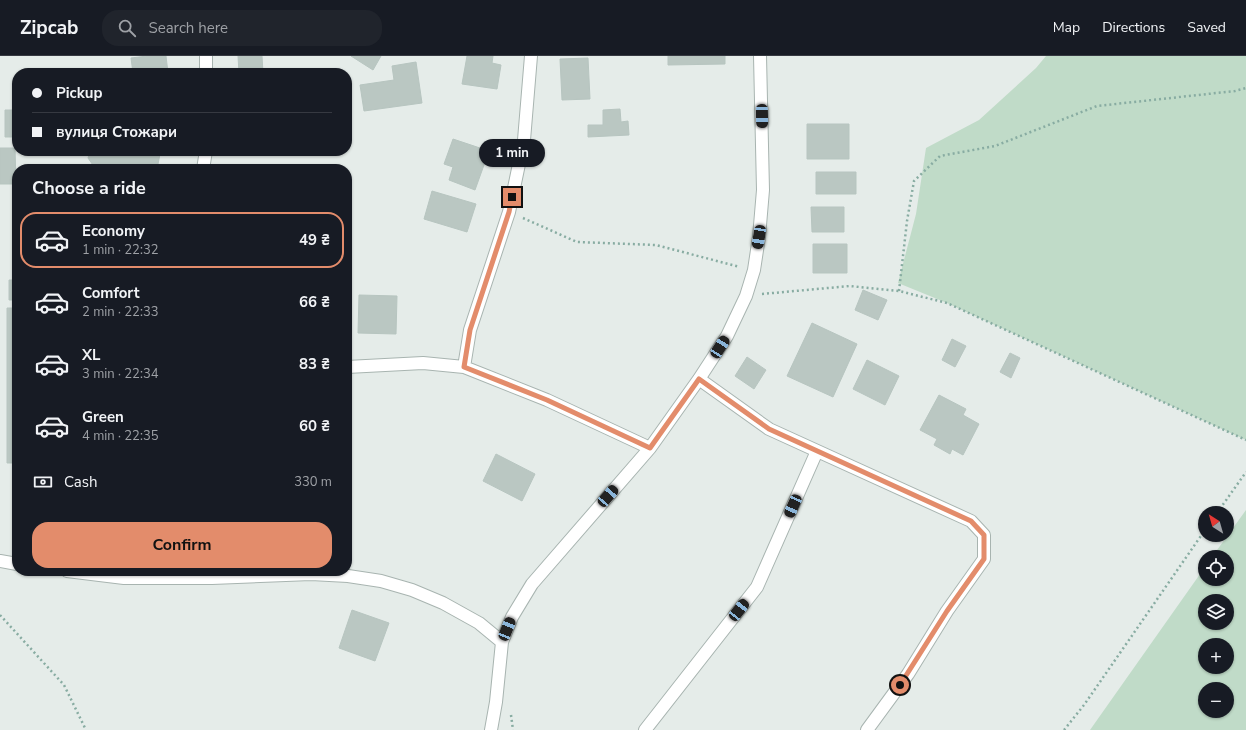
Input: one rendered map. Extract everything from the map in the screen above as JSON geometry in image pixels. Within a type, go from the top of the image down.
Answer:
[{"type":"street","points":[[206,56],[206,68]]},
{"type":"street","points":[[464,367],[470,330],[509,212],[524,140],[531,56]]},
{"type":"street","points":[[491,730],[496,702],[502,642],[512,617],[532,584],[650,448],[699,379],[727,336],[746,296],[754,270],[759,237],[762,190],[760,56]]},
{"type":"street","points":[[352,367],[423,363],[464,367],[547,400],[650,448]]},
{"type":"street","points":[[699,379],[769,429],[971,521],[984,535],[984,559],[947,611],[908,674],[867,730]]},
{"type":"street","points":[[645,730],[758,587],[817,451]]},
{"type":"street","points":[[0,561],[12,563]]},
{"type":"street","points":[[108,576],[124,578],[212,578],[261,576]]},
{"type":"street","points":[[348,576],[381,581],[412,590],[443,603],[479,623],[502,642]]},
{"type":"path","points":[[899,291],[907,221],[914,181],[940,156],[995,146],[1097,106],[1235,91],[1246,88]]},
{"type":"path","points":[[509,212],[577,242],[656,245],[754,270]]},
{"type":"path","points":[[746,296],[850,286],[899,291],[947,303],[1246,440]]},
{"type":"path","points":[[1222,506],[1246,472]]},
{"type":"path","points":[[1064,730],[1084,705],[1198,540]]},
{"type":"path","points":[[0,615],[64,685],[86,730]]},
{"type":"green space","points":[[1046,56],[1246,56],[1246,440],[947,303],[898,283],[916,214],[926,148],[979,120],[1036,68]]},
{"type":"green space","points":[[1246,510],[1246,730],[1090,730],[1198,577],[1198,586],[1234,586],[1234,550],[1217,550],[1223,542],[1234,542],[1234,527]]},
{"type":"building","points":[[166,56],[167,68],[132,68],[131,58]]},
{"type":"building","points":[[238,56],[262,56],[263,68],[239,68]]},
{"type":"building","points":[[351,56],[381,56],[373,70]]},
{"type":"building","points":[[467,56],[493,56],[492,63],[501,65],[497,89],[462,84]]},
{"type":"building","points":[[668,56],[725,56],[725,64],[668,65]]},
{"type":"building","points":[[588,58],[590,99],[562,100],[560,59]]},
{"type":"building","points":[[416,62],[422,103],[364,111],[360,85],[394,80],[392,66]]},
{"type":"building","points":[[620,109],[621,122],[628,121],[629,135],[588,137],[588,125],[603,125],[603,110]]},
{"type":"building","points":[[5,110],[12,110],[12,137],[5,137]]},
{"type":"building","points":[[807,124],[849,124],[849,159],[807,159]]},
{"type":"building","points":[[453,139],[489,151],[475,190],[449,180],[453,167],[444,164]]},
{"type":"building","points":[[0,148],[12,148],[12,156],[15,156],[15,164],[12,164],[12,184],[0,184]]},
{"type":"building","points":[[89,156],[160,156],[158,164],[92,164],[88,158]]},
{"type":"building","points":[[816,172],[856,172],[856,194],[816,194]]},
{"type":"building","points":[[432,191],[476,204],[467,232],[424,219]]},
{"type":"building","points":[[811,207],[844,207],[844,232],[812,232]]},
{"type":"building","points":[[813,244],[847,244],[847,273],[813,273]]},
{"type":"building","points":[[9,280],[12,280],[12,300],[9,300]]},
{"type":"building","points":[[863,290],[887,300],[878,320],[855,310]]},
{"type":"building","points":[[359,295],[397,296],[396,334],[358,333]]},
{"type":"building","points":[[7,308],[12,308],[12,463],[7,463]]},
{"type":"building","points":[[812,323],[857,344],[833,397],[787,376]]},
{"type":"building","points":[[952,339],[966,346],[955,367],[942,360]]},
{"type":"building","points":[[1010,353],[1020,358],[1011,378],[1000,372]]},
{"type":"building","points":[[747,357],[766,370],[754,389],[735,376]]},
{"type":"building","points":[[867,360],[899,376],[885,405],[853,389]]},
{"type":"building","points":[[939,395],[966,409],[963,415],[979,424],[963,455],[952,449],[950,454],[934,445],[937,439],[920,430]]},
{"type":"building","points":[[496,454],[535,474],[522,501],[483,481]]},
{"type":"building","points":[[352,610],[389,623],[375,661],[339,648]]},
{"type":"route","points":[[512,197],[509,212],[470,330],[464,367],[547,400],[650,448],[699,379],[769,429],[971,521],[984,535],[984,559],[947,611],[900,685]]}]
